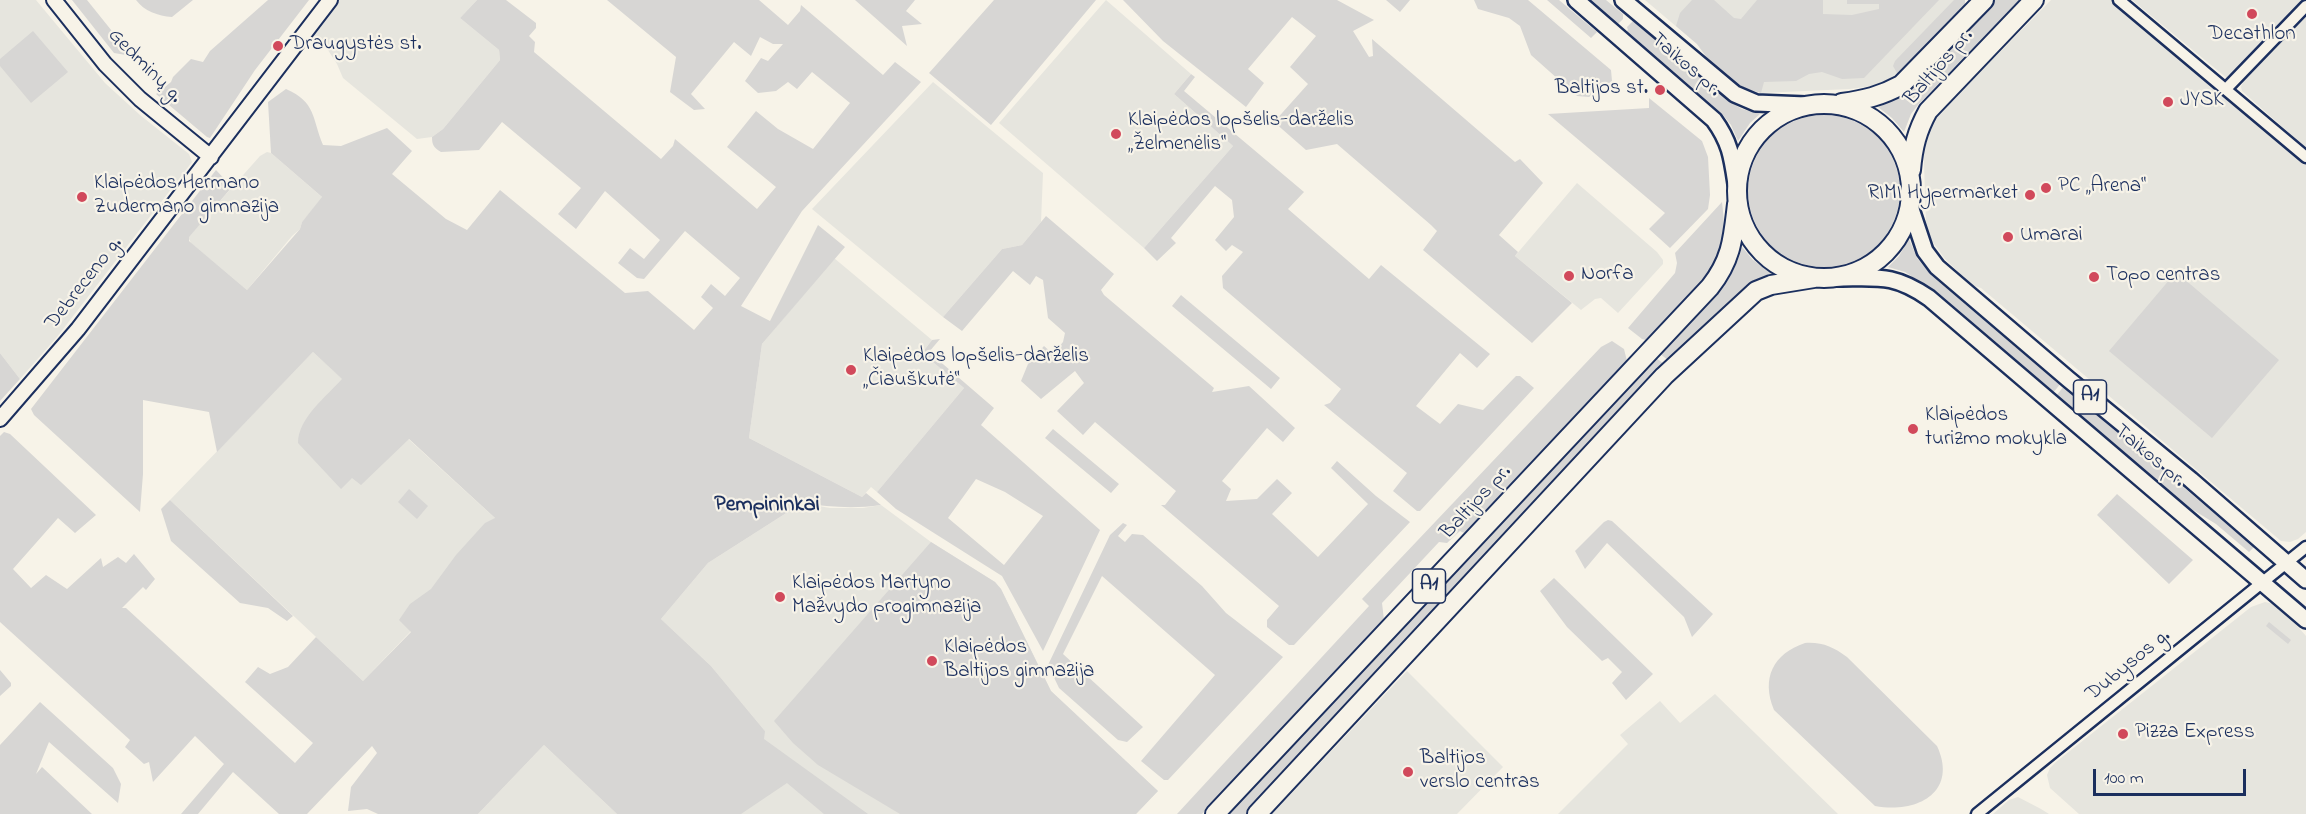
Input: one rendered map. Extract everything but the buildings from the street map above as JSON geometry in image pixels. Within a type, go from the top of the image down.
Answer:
[{"type":"highway","name":"Baltijos pr.","points":[[1833,104],[1864,100],[1885,94],[1900,85],[1984,0]]},
{"type":"highway","name":"Baltijos pr.","points":[[1911,181],[1913,148],[1917,131],[1928,111],[2034,0]]},
{"type":"highway","name":"A1","points":[[1257,814],[1664,376],[1756,291],[1771,285],[1814,278],[1835,278],[1857,272],[1876,261],[1892,246],[1904,227],[1910,206],[1911,181],[1901,149],[1885,129],[1865,114],[1833,104],[1806,105],[1782,114],[1758,133],[1742,159],[1736,184],[1737,204],[1742,222],[1759,250],[1792,273],[1814,278]]},
{"type":"highway","name":"Baltijos pr.","points":[[1215,814],[1710,287],[1726,262],[1732,245],[1737,204]]},
{"type":"main road","name":"Taikos pr.","points":[[1576,0],[1714,120],[1726,136],[1731,151],[1736,184]]},
{"type":"main road","name":"Taikos pr.","points":[[1623,0],[1735,94],[1756,103],[1806,105]]},
{"type":"main road","name":"Taikos pr.","points":[[1910,206],[1925,251],[1937,267],[2068,379],[2199,486],[2306,580]]},
{"type":"main road","name":"Taikos pr.","points":[[1835,278],[1896,280],[1929,298],[2306,620]]},
{"type":"street","name":"Gedminų g.","points":[[54,0],[105,64],[140,99],[212,157]]},
{"type":"street","name":"Debreceno g.","points":[[0,419],[78,329],[330,0]]},
{"type":"street","points":[[2119,0],[2306,157]]},
{"type":"street","points":[[2226,89],[2306,6]]},
{"type":"street","name":"Dubysos g.","points":[[1977,814],[2306,547]]},
{"type":"shaded area","name":"Klaipėdos Hermano Zudermano gimnazija","points":[[0,0],[36,0],[105,83],[140,115],[189,154],[192,162],[57,337],[20,379],[0,353]]},
{"type":"shaded area","points":[[72,0],[87,0],[132,56],[114,53]]},
{"type":"shaded area","points":[[136,0],[193,0],[172,17],[152,12]]},
{"type":"shaded area","points":[[268,0],[309,0],[255,70],[210,138],[207,137],[156,94],[171,82],[191,59],[203,62],[210,51]]},
{"type":"shaded area","points":[[339,0],[477,0],[460,18],[499,50],[500,60],[443,129],[432,137],[417,139],[343,78],[324,44],[312,34]]},
{"type":"shaded area","points":[[477,0],[506,0],[536,23],[536,28],[529,36],[535,42],[534,52],[661,159],[673,146],[675,139],[757,209],[776,187],[727,147],[756,111],[778,129],[813,149],[850,103],[812,72],[797,89],[788,82],[776,91],[758,93],[745,81],[761,58],[768,61],[783,44],[773,44],[760,37],[751,56],[734,42],[691,94],[705,109],[694,110],[670,92],[676,57],[607,0],[759,0],[788,25],[800,11],[801,5],[883,75],[895,62],[921,82],[802,211],[741,306],[770,321],[818,225],[845,247],[762,344],[749,438],[862,497],[866,493],[881,505],[842,507],[802,503],[708,563],[661,619],[711,666],[765,731],[764,739],[868,814],[824,814],[787,783],[741,814],[617,814],[544,745],[478,814],[378,814],[367,809],[348,811],[351,787],[377,753],[372,746],[307,814],[279,814],[233,772],[198,814],[181,814],[224,764],[195,736],[153,782],[149,762],[144,764],[125,747],[130,740],[0,622],[0,436],[4,432],[10,434],[96,515],[75,533],[58,518],[13,569],[31,588],[46,575],[67,589],[101,558],[103,567],[118,557],[126,563],[134,554],[155,579],[146,590],[143,587],[122,608],[126,608],[295,763],[313,743],[245,682],[258,667],[270,674],[288,667],[316,637],[363,681],[411,632],[399,620],[410,604],[431,589],[456,555],[485,523],[495,518],[409,439],[361,485],[352,478],[341,489],[298,443],[299,434],[308,416],[342,379],[313,352],[217,452],[209,412],[143,400],[143,474],[140,512],[34,415],[31,409],[216,170],[232,187],[189,237],[189,241],[247,290],[300,229],[302,222],[322,197],[271,153],[268,102],[286,89],[303,99],[308,105],[323,145],[341,146],[387,128],[412,151],[392,174],[446,219],[467,230],[500,190],[625,293],[648,291],[694,330],[713,308],[701,297],[711,284],[725,296],[740,278],[685,231],[644,279],[637,278],[618,263],[630,248],[644,259],[660,240],[605,191],[576,229],[558,214],[581,188],[502,122],[479,150],[441,152],[435,148],[432,137],[443,129],[500,60],[499,50],[460,18]]},
{"type":"shaded area","points":[[855,0],[915,0],[906,11],[922,24],[902,26],[907,46]]},
{"type":"shaded area","points":[[994,0],[1096,0],[991,125],[929,73]]},
{"type":"shaded area","name":"Klaipėdos lopšelis-darželis „Želmenėlis“","points":[[1106,0],[1191,74],[1174,94],[1233,146],[1144,248],[999,123]]},
{"type":"shaded area","points":[[1123,0],[1337,0],[1374,20],[1353,31],[1369,57],[1373,56],[1372,39],[1515,162],[1520,159],[1543,183],[1499,235],[1518,252],[1515,256],[1572,303],[1532,343],[1423,250],[1437,231],[1337,144],[1306,150],[1274,122],[1308,84],[1290,67],[1316,36],[1292,17],[1248,69],[1264,83],[1246,107],[1163,41]]},
{"type":"shaded area","points":[[1386,0],[1410,0],[1400,12]]},
{"type":"shaded area","points":[[1474,0],[1528,0],[1611,70],[1612,81],[1589,97],[1577,96],[1531,55],[1520,26],[1509,18],[1478,9]]},
{"type":"shaded area","points":[[1547,0],[1559,0],[1597,32],[1591,38]]},
{"type":"shaded area","points":[[1587,0],[1606,0],[1623,14],[1623,19],[1617,25]]},
{"type":"shaded area","points":[[1645,0],[1965,0],[1965,5],[1901,70],[1889,79],[1872,86],[1850,89],[1761,93],[1745,88],[1716,70],[1697,44]]},
{"type":"shaded area","points":[[1692,0],[1714,0],[1734,18],[1741,19],[1757,0],[1823,0],[1823,14],[1852,15],[1879,9],[1879,4],[1847,4],[1847,0],[1939,0],[1864,78],[1842,79],[1822,72],[1809,74],[1796,81],[1764,82],[1761,93],[1745,88],[1716,70],[1697,44],[1676,26],[1680,13]]},
{"type":"shaded area","points":[[1954,0],[1965,0],[1965,5],[1897,73],[1893,66],[1895,61]]},
{"type":"shaded area","points":[[1995,0],[2019,0],[1918,105],[1911,114],[1904,132],[1878,107],[1907,90],[1923,76]]},
{"type":"shaded area","points":[[2051,0],[2113,0],[2306,163],[2306,532],[2298,539],[2290,542],[2281,541],[1981,288],[1972,285],[1945,259],[1932,241],[1926,222],[1924,164],[1924,142],[1930,123],[1942,106]]},
{"type":"shaded area","points":[[2132,0],[2305,0],[2228,79]]},
{"type":"shaded area","points":[[2306,14],[2306,148],[2242,91],[2241,87],[2244,79]]},
{"type":"shaded area","points":[[1633,21],[1730,102],[1742,109],[1760,114],[1750,123],[1738,141],[1731,125],[1723,115],[1625,33]]},
{"type":"shaded area","points":[[33,31],[68,72],[31,103],[0,66],[0,59]]},
{"type":"shaded area","points":[[1191,74],[1195,77],[1184,91],[1304,192],[1288,209],[1369,279],[1381,265],[1490,354],[1477,368],[1460,353],[1416,406],[1440,424],[1458,404],[1483,410],[1516,376],[1520,376],[1534,388],[1420,511],[1393,491],[1407,473],[1324,405],[1330,403],[1341,389],[1223,288],[1222,276],[1243,252],[1232,245],[1226,251],[1215,240],[1234,217],[1232,200],[1215,186],[1171,238],[1176,243],[1157,261],[1144,248],[1233,146],[1174,94]]},
{"type":"shaded area","points":[[933,82],[1043,173],[1041,222],[1022,245],[1002,249],[943,317],[812,209]]},
{"type":"shaded area","points":[[1649,98],[1702,141],[1708,157],[1710,195],[1708,209],[1670,248],[1649,229],[1665,213],[1548,114],[1649,108]]},
{"type":"shaded area","points":[[1824,115],[1853,121],[1878,137],[1894,162],[1900,191],[1894,220],[1878,245],[1853,261],[1824,267],[1795,261],[1770,245],[1754,220],[1748,191],[1754,162],[1770,137],[1795,121]]},
{"type":"shaded area","points":[[267,152],[323,198],[302,222],[300,229],[247,290],[191,243],[188,237],[260,156]]},
{"type":"shaded area","points":[[1577,183],[1657,252],[1663,260],[1663,264],[1618,313],[1601,298],[1595,299],[1581,310],[1515,256]]},
{"type":"shaded area","points":[[1722,202],[1724,230],[1720,250],[1706,278],[1651,336],[1646,340],[1642,339],[1628,328],[1675,273],[1677,263],[1675,253]]},
{"type":"shaded area","points":[[1046,216],[1114,274],[1101,290],[1104,295],[1214,388],[1212,392],[1249,386],[1295,428],[1283,442],[1267,428],[1222,481],[1231,489],[1226,501],[1257,499],[1277,479],[1292,493],[1272,514],[1318,557],[1368,504],[1331,468],[1337,461],[1376,496],[1410,522],[1294,645],[1289,645],[1267,627],[1267,620],[1279,606],[1161,505],[1165,505],[1176,491],[1095,422],[1083,435],[1057,411],[1084,383],[1075,371],[1041,399],[1021,381],[1028,364],[1044,346],[1053,354],[1063,342],[1065,333],[1048,318],[1043,280],[1036,276],[1030,285],[1013,271],[962,331],[943,317],[1002,249],[1022,245]]},
{"type":"shaded area","points":[[1909,239],[1917,258],[1926,269],[2061,383],[2053,393],[1919,281],[1905,272],[1888,267],[1899,256]]},
{"type":"shaded area","points":[[1742,247],[1753,260],[1773,274],[1759,280],[1732,300],[1673,364],[1659,353],[1719,289],[1737,261]]},
{"type":"shaded area","name":"Klaipėdos lopšelis-darželis „Čiauškutė“","points":[[834,258],[932,340],[922,353],[964,388],[877,492],[871,487],[862,497],[749,438],[762,344]]},
{"type":"shaded area","points":[[2176,272],[2279,360],[2212,438],[2109,351]]},
{"type":"shaded area","points":[[1181,295],[1280,378],[1271,389],[1172,306]]},
{"type":"shaded area","points":[[940,339],[929,352],[994,408],[981,425],[1100,530],[1043,651],[1002,576],[896,509],[877,492],[964,388],[922,353],[932,340]],"holes":[[[976,479],[1005,492],[1043,516],[1004,565],[948,518]]]},
{"type":"shaded area","points":[[1612,341],[1624,349],[1627,361],[1464,533],[1460,531],[1447,543],[1439,542],[1382,603],[1384,620],[1202,814],[1177,814],[1369,606],[1362,599],[1601,347]]},
{"type":"shaded area","points":[[313,352],[508,530],[363,681],[170,500]]},
{"type":"shaded area","points":[[0,353],[20,379],[0,401]]},
{"type":"shaded area","points":[[1655,357],[1669,368],[1250,814],[1226,814]]},
{"type":"shaded area","points":[[2064,386],[2254,547],[2249,552],[2216,524],[2185,505],[2056,396]]},
{"type":"shaded area","points":[[1053,429],[1119,484],[1111,493],[1045,438]]},
{"type":"shaded area","points":[[409,489],[428,506],[417,519],[398,502]]},
{"type":"shaded area","points":[[2117,494],[2193,560],[2169,584],[2097,515]]},
{"type":"shaded area","points":[[170,500],[293,616],[287,621],[268,608],[240,603],[171,541],[161,509]]},
{"type":"shaded area","name":"Klaipėdos Baltijos gimnazija","points":[[802,503],[830,508],[863,508],[881,505],[931,542],[995,582],[1001,589],[1051,691],[1158,791],[1136,814],[710,814],[765,731],[711,666],[661,619],[708,563]]},
{"type":"shaded area","points":[[1608,520],[1612,521],[1713,614],[1692,637],[1684,617],[1607,543],[1585,569],[1575,551]]},
{"type":"shaded area","points":[[1123,523],[1127,525],[1118,536],[1125,542],[1132,534],[1143,535],[1202,586],[1226,613],[1283,657],[1168,780],[1164,780],[1141,761],[1215,675],[1102,576],[1063,654],[1143,727],[1127,742],[1118,740],[1059,688],[1048,665],[1110,535]]},
{"type":"shaded area","name":"Klaipėdos Baltijos gimnazija","points":[[931,542],[995,582],[1001,589],[1051,691],[1158,791],[1136,814],[900,814],[818,765],[793,743],[774,721]]},
{"type":"shaded area","points":[[1554,578],[1653,674],[1626,700],[1612,683],[1622,672],[1608,658],[1602,661],[1567,627],[1540,591]]},
{"type":"shaded area","points":[[2265,602],[2279,605],[2306,636],[2306,814],[2079,814],[2050,788],[2047,775],[2056,762],[2251,607]]},
{"type":"shaded area","points":[[2269,622],[2291,640],[2288,644],[2266,626]]},
{"type":"shaded area","points":[[1805,643],[1828,646],[1847,657],[1937,746],[1942,762],[1942,775],[1938,787],[1930,796],[1906,806],[1891,808],[1875,806],[1774,710],[1769,688],[1773,669],[1785,654]]},
{"type":"shaded area","points":[[0,670],[11,686],[0,696]]},
{"type":"shaded area","points":[[1407,671],[1503,767],[1457,814],[1272,814]]},
{"type":"shaded area","points":[[1715,694],[1838,814],[1558,814],[1628,744],[1620,735],[1660,701],[1680,723]]},
{"type":"shaded area","points":[[40,702],[113,768],[121,784],[118,803],[49,742],[36,774],[42,767],[92,814],[0,814],[0,745]]},
{"type":"shaded area","points":[[544,745],[617,814],[478,814]]},
{"type":"shaded area","points":[[2018,797],[2049,814],[1993,814],[2009,800]]},
{"type":"place","name":"Decathlon","points":[[2252,14]]},
{"type":"place","name":"Draugystės st.","points":[[278,46]]},
{"type":"place","name":"Baltijos st.","points":[[1660,90]]},
{"type":"place","name":"JYSK","points":[[2168,102]]},
{"type":"place","name":"Klaipėdos lopšelis-darželis „Želmenėlis“","points":[[1116,134]]},
{"type":"place","name":"PC „Arena“","points":[[2046,188]]},
{"type":"place","name":"RIMI Hypermarket","points":[[2030,195]]},
{"type":"place","name":"Klaipėdos Hermano Zudermano gimnazija","points":[[82,197]]},
{"type":"place","name":"Umarai","points":[[2008,237]]},
{"type":"place","name":"Norfa","points":[[1569,276]]},
{"type":"place","name":"Topo centras","points":[[2094,277]]},
{"type":"place","name":"Klaipėdos lopšelis-darželis „Čiauškutė“","points":[[851,370]]},
{"type":"place","name":"Klaipėdos turizmo mokykla","points":[[1913,429]]},
{"type":"place","name":"Klaipėdos Martyno Mažvydo progimnazija","points":[[780,597]]},
{"type":"place","name":"Klaipėdos Baltijos gimnazija","points":[[932,661]]},
{"type":"place","name":"Pizza Express","points":[[2123,734]]},
{"type":"place","name":"Baltijos verslo centras","points":[[1408,772]]},
{"type":"district","name":"Pempininkai","points":[[767,506]]}]
